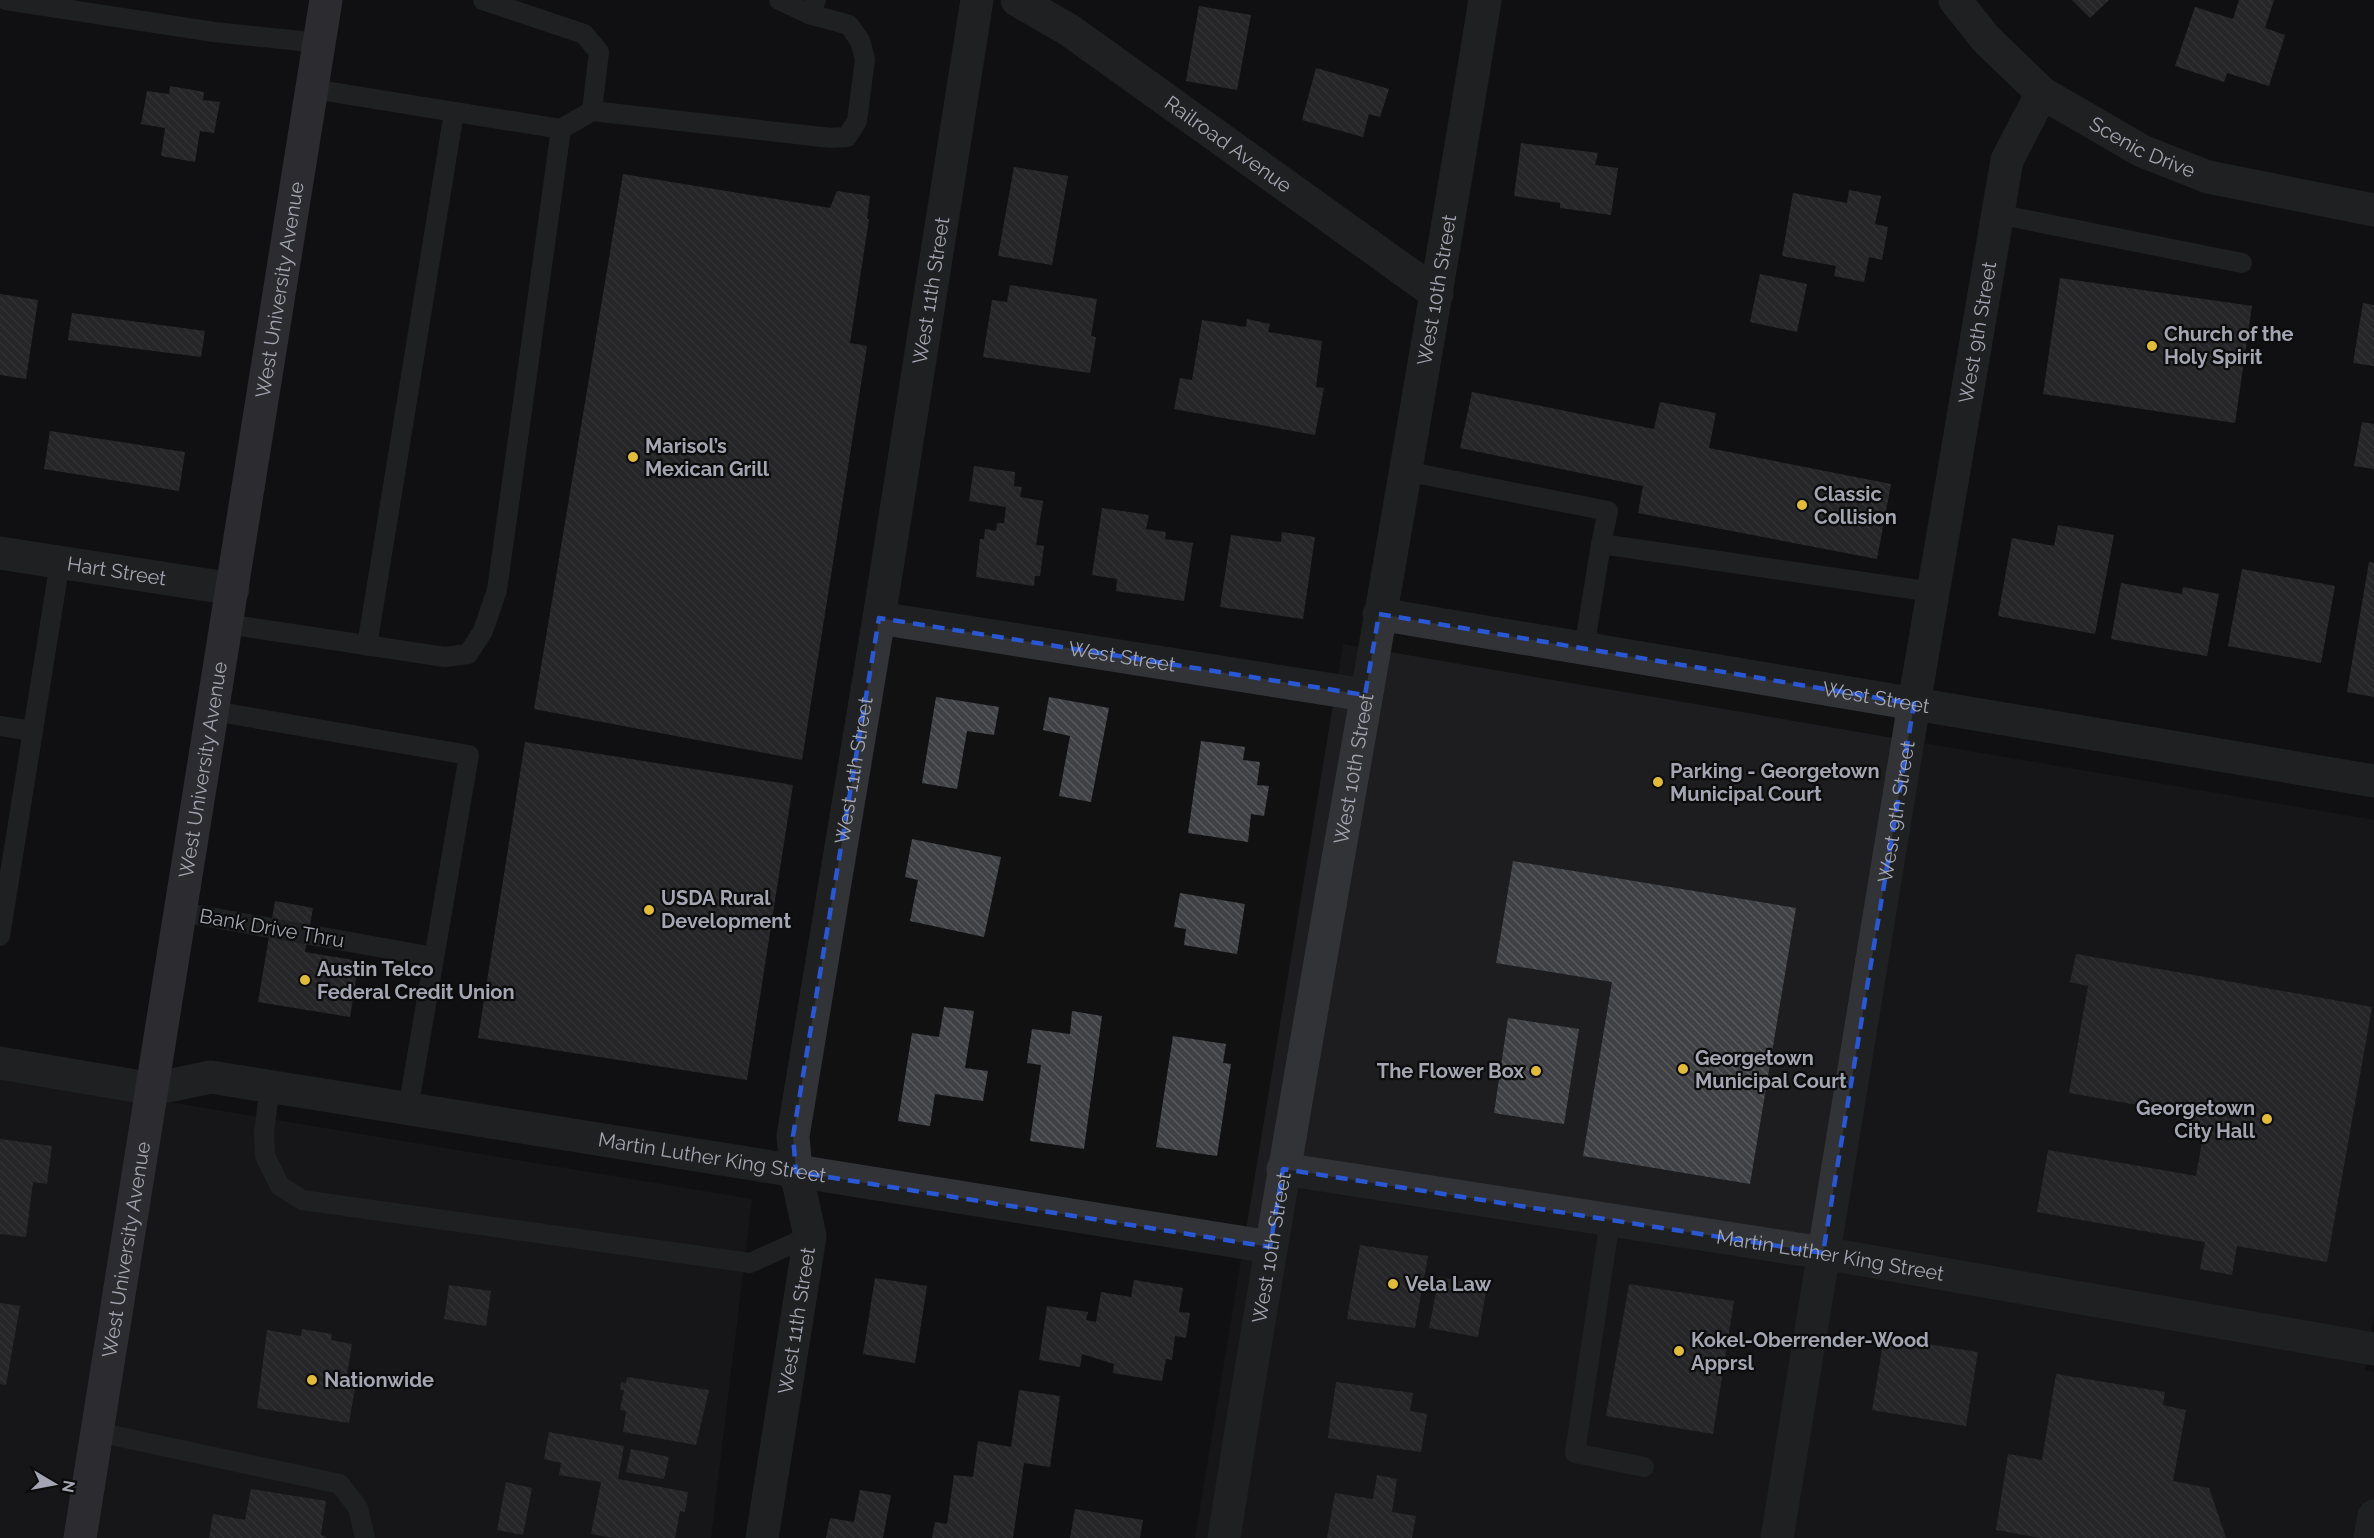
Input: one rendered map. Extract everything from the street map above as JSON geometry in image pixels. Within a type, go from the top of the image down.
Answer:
[{"type":"main road","name":"West University Avenue","points":[[80,1538],[182,912],[326,0]]},
{"type":"street","name":"West 11th Street","points":[[762,1538],[810,1236],[796,1172],[793,1136],[879,618],[976,0]]},
{"type":"street","name":"Railroad Avenue","points":[[1017,0],[1069,30],[1437,294]]},
{"type":"street","name":"West 10th Street","points":[[1224,1538],[1283,1169],[1437,294],[1485,0]]},
{"type":"street","name":"Scenic Drive","points":[[1955,0],[1986,39],[2042,93],[2142,151],[2208,177],[2374,210]]},
{"type":"street","name":"West 9th Street","points":[[1777,1538],[1997,214],[2007,160],[2042,93]]},
{"type":"street","name":"Hart Street","points":[[0,553],[233,589]]},
{"type":"street","name":"West Street","points":[[1379,614],[2374,781]]},
{"type":"street","name":"West Street","points":[[879,618],[1365,695]]},
{"type":"street","points":[[0,1063],[153,1089]]},
{"type":"street","name":"Martin Luther King Street","points":[[153,1089],[211,1077],[1270,1247]]},
{"type":"street","name":"Martin Luther King Street","points":[[1283,1169],[1823,1253],[2374,1349]]},
{"type":"street","points":[[2370,1538],[2374,1516]]},
{"type":"lane","points":[[6,0],[214,32],[320,43]]},
{"type":"lane","points":[[483,0],[584,34],[593,42],[599,52],[592,111]]},
{"type":"lane","points":[[313,88],[561,129],[592,111],[798,135],[847,137],[857,121],[865,59],[860,41],[849,25],[812,7],[779,0]]},
{"type":"lane","points":[[367,646],[454,112]]},
{"type":"lane","points":[[227,624],[445,657],[468,654],[483,631],[497,590],[561,129]]},
{"type":"lane","points":[[1997,214],[2242,263]]},
{"type":"lane","points":[[1405,471],[1608,511],[1584,649]]},
{"type":"lane","points":[[1601,544],[1933,592]]},
{"type":"lane","points":[[0,936],[60,562]]},
{"type":"lane","points":[[213,711],[469,755],[408,1109]]},
{"type":"lane","points":[[0,726],[33,731]]},
{"type":"lane","name":"Bank Drive Thru","points":[[182,912],[434,957]]},
{"type":"lane","points":[[270,1087],[264,1132],[266,1156],[280,1186],[302,1200],[750,1263],[810,1236]]},
{"type":"lane","points":[[1610,1220],[1575,1453],[1644,1467]]},
{"type":"lane","points":[[96,1432],[340,1484],[358,1508],[364,1538]]},
{"type":"highlighted area","points":[[1379,614],[1914,704],[1823,1253],[1283,1169],[1270,1247],[796,1172],[793,1136],[879,618],[1365,695]]},
{"type":"shaded area","points":[[1343,644],[2374,820],[2374,1315],[2365,1370],[2374,1372],[2374,1538],[1195,1538]]},
{"type":"shaded area","points":[[0,1074],[752,1199],[711,1538],[0,1538]]},
{"type":"building","points":[[2072,0],[2109,0],[2090,18]]},
{"type":"building","points":[[2239,0],[2274,0],[2265,28],[2285,35],[2269,86],[2227,73],[2224,82],[2175,66],[2195,7],[2233,19]]},
{"type":"building","points":[[1199,6],[1251,15],[1237,90],[1186,81]]},
{"type":"building","points":[[1316,68],[1389,89],[1380,117],[1369,114],[1363,137],[1302,120]]},
{"type":"building","points":[[170,86],[204,92],[203,100],[220,102],[214,133],[200,131],[195,162],[161,156],[165,128],[141,124],[147,91],[169,94]]},
{"type":"building","points":[[1521,143],[1598,153],[1595,165],[1618,168],[1611,215],[1560,208],[1560,203],[1514,196]]},
{"type":"building","points":[[1014,167],[1068,176],[1052,265],[998,256]]},
{"type":"building","points":[[623,174],[830,208],[837,191],[870,196],[867,219],[869,219],[850,343],[867,346],[802,760],[534,709]]},
{"type":"building","points":[[1849,190],[1881,196],[1875,224],[1888,227],[1882,260],[1869,257],[1864,282],[1834,276],[1836,266],[1782,256],[1793,193],[1847,203]]},
{"type":"building","points":[[1760,274],[1807,284],[1797,332],[1750,322]]},
{"type":"building","points":[[2060,278],[2252,306],[2235,423],[2043,394]]},
{"type":"building","points":[[1010,285],[1097,299],[1091,336],[1096,337],[1090,373],[983,357],[992,300],[1007,302]]},
{"type":"building","points":[[0,294],[38,300],[26,379],[0,375]]},
{"type":"building","points":[[2363,303],[2374,305],[2374,366],[2353,363]]},
{"type":"building","points":[[72,313],[205,331],[201,357],[68,340]]},
{"type":"building","points":[[1247,319],[1270,324],[1268,332],[1322,341],[1316,387],[1324,388],[1315,435],[1174,409],[1180,378],[1192,380],[1202,320],[1246,327]]},
{"type":"building","points":[[1472,392],[1654,429],[1660,402],[1716,413],[1709,448],[1891,484],[1877,559],[1638,513],[1643,486],[1460,448]]},
{"type":"building","points":[[2362,422],[2374,424],[2374,469],[2354,466]]},
{"type":"building","points":[[50,431],[185,452],[179,491],[44,469]]},
{"type":"building","points":[[974,466],[1015,472],[1014,486],[1022,487],[1020,497],[1043,501],[1036,545],[1044,546],[1040,576],[1035,576],[1034,586],[976,577],[980,539],[984,539],[985,529],[996,531],[997,523],[1004,523],[1006,507],[969,501]]},
{"type":"building","points":[[1102,508],[1149,515],[1146,529],[1166,532],[1165,539],[1193,543],[1184,601],[1116,591],[1117,579],[1092,575]]},
{"type":"building","points":[[2058,525],[2114,535],[2095,634],[1998,616],[2012,538],[2054,546]]},
{"type":"building","points":[[1282,532],[1315,537],[1303,619],[1220,607],[1231,535],[1281,542]]},
{"type":"building","points":[[2369,562],[2374,563],[2374,697],[2347,692]]},
{"type":"building","points":[[2242,569],[2335,586],[2321,663],[2228,646]]},
{"type":"building","points":[[2121,583],[2182,594],[2183,587],[2219,594],[2207,656],[2111,639]]},
{"type":"building","points":[[936,697],[999,707],[994,735],[967,731],[957,789],[922,783]]},
{"type":"building","points":[[1049,697],[1109,708],[1091,802],[1059,796],[1070,736],[1043,730]]},
{"type":"building","points":[[1201,741],[1245,747],[1243,760],[1260,762],[1257,785],[1269,786],[1264,816],[1251,814],[1248,842],[1188,833]]},
{"type":"building","points":[[525,742],[793,785],[747,1080],[478,1038]]},
{"type":"building","points":[[912,839],[1001,857],[984,937],[910,921],[918,880],[905,877]]},
{"type":"building","name":"Georgetown Municipal Court","points":[[1513,861],[1796,908],[1750,1184],[1583,1156],[1612,982],[1496,963]]},
{"type":"building","points":[[1180,893],[1245,904],[1237,954],[1184,945],[1186,929],[1174,927]]},
{"type":"building","points":[[275,901],[313,908],[305,952],[359,961],[350,1017],[258,1002]]},
{"type":"building","name":"Georgetown City Hall","points":[[2076,954],[2372,1007],[2327,1262],[2237,1246],[2232,1275],[2200,1269],[2205,1242],[2037,1212],[2048,1150],[2196,1176],[2204,1130],[2181,1126],[2183,1113],[2069,1093],[2088,986],[2070,982]]},
{"type":"building","points":[[944,1007],[974,1011],[965,1068],[988,1071],[983,1101],[935,1094],[930,1126],[898,1121],[912,1033],[939,1037]]},
{"type":"building","points":[[1072,1011],[1102,1016],[1084,1149],[1030,1141],[1041,1065],[1027,1063],[1032,1029],[1070,1034]]},
{"type":"building","name":"The Flower Box","points":[[1508,1018],[1579,1029],[1564,1124],[1494,1113]]},
{"type":"building","points":[[1173,1036],[1226,1044],[1223,1063],[1231,1064],[1217,1156],[1156,1147]]},
{"type":"building","points":[[0,1139],[52,1146],[47,1184],[33,1182],[26,1237],[0,1234]]},
{"type":"building","points":[[1360,1245],[1428,1256],[1415,1328],[1347,1319]]},
{"type":"building","points":[[1439,1277],[1487,1286],[1478,1337],[1429,1328]]},
{"type":"building","points":[[875,1278],[927,1286],[915,1363],[863,1354]]},
{"type":"building","points":[[1134,1280],[1183,1288],[1179,1312],[1190,1313],[1186,1338],[1175,1336],[1172,1360],[1166,1359],[1162,1381],[1113,1373],[1114,1364],[1082,1354],[1080,1367],[1039,1360],[1047,1306],[1088,1312],[1086,1320],[1096,1322],[1101,1292],[1131,1297]]},
{"type":"building","points":[[1629,1284],[1734,1301],[1713,1434],[1606,1416]]},
{"type":"building","points":[[449,1285],[491,1291],[486,1326],[444,1319]]},
{"type":"building","points":[[0,1303],[20,1306],[6,1385],[0,1384]]},
{"type":"building","points":[[302,1329],[332,1334],[331,1340],[352,1344],[347,1375],[357,1376],[349,1423],[257,1408],[267,1330],[301,1336]]},
{"type":"building","points":[[1884,1337],[1978,1352],[1966,1426],[1872,1410]]},
{"type":"building","points":[[2056,1374],[2165,1392],[2163,1405],[2186,1410],[2173,1481],[2209,1488],[2226,1538],[2039,1538],[1996,1530],[2008,1454],[2042,1460]]},
{"type":"building","points":[[627,1377],[709,1390],[696,1445],[623,1432],[626,1411],[620,1410],[624,1390],[620,1390],[621,1382],[626,1383]]},
{"type":"building","points":[[1336,1382],[1413,1393],[1410,1411],[1427,1414],[1421,1452],[1328,1438]]},
{"type":"building","points":[[1019,1390],[1060,1396],[1050,1467],[1024,1463],[1013,1538],[932,1538],[935,1522],[947,1524],[954,1475],[973,1477],[978,1441],[1011,1447]]},
{"type":"building","points":[[549,1432],[624,1446],[618,1479],[688,1492],[685,1512],[680,1511],[675,1538],[614,1538],[591,1534],[601,1482],[559,1475],[561,1463],[544,1459]]},
{"type":"building","points":[[631,1449],[669,1457],[664,1479],[626,1472]]},
{"type":"building","points":[[1377,1475],[1397,1479],[1392,1512],[1416,1516],[1412,1538],[1327,1538],[1335,1493],[1373,1499]]},
{"type":"building","points":[[506,1482],[532,1488],[523,1535],[497,1530]]},
{"type":"building","points":[[251,1489],[326,1501],[321,1535],[328,1538],[209,1538],[213,1514],[245,1520]]},
{"type":"building","points":[[860,1490],[891,1495],[883,1538],[826,1538],[830,1518],[854,1522]]},
{"type":"building","points":[[1075,1509],[1143,1520],[1140,1538],[1070,1538]]},
{"type":"place","name":"Church of the Holy Spirit","points":[[2152,346]]},
{"type":"place","name":"Marisol’s Mexican Grill","points":[[633,457]]},
{"type":"place","name":"Classic Collision","points":[[1802,505]]},
{"type":"place","name":"Parking - Georgetown Municipal Court","points":[[1658,782]]},
{"type":"place","name":"USDA Rural Development","points":[[649,910]]},
{"type":"place","name":"Austin Telco Federal Credit Union","points":[[305,980]]},
{"type":"place","name":"Georgetown Municipal Court","points":[[1683,1069]]},
{"type":"place","name":"The Flower Box","points":[[1536,1071]]},
{"type":"place","name":"Georgetown City Hall","points":[[2267,1119]]},
{"type":"place","name":"Vela Law","points":[[1393,1284]]},
{"type":"place","name":"Kokel-Oberrender-Wood Apprsl","points":[[1679,1351]]},
{"type":"place","name":"Nationwide","points":[[312,1380]]}]
